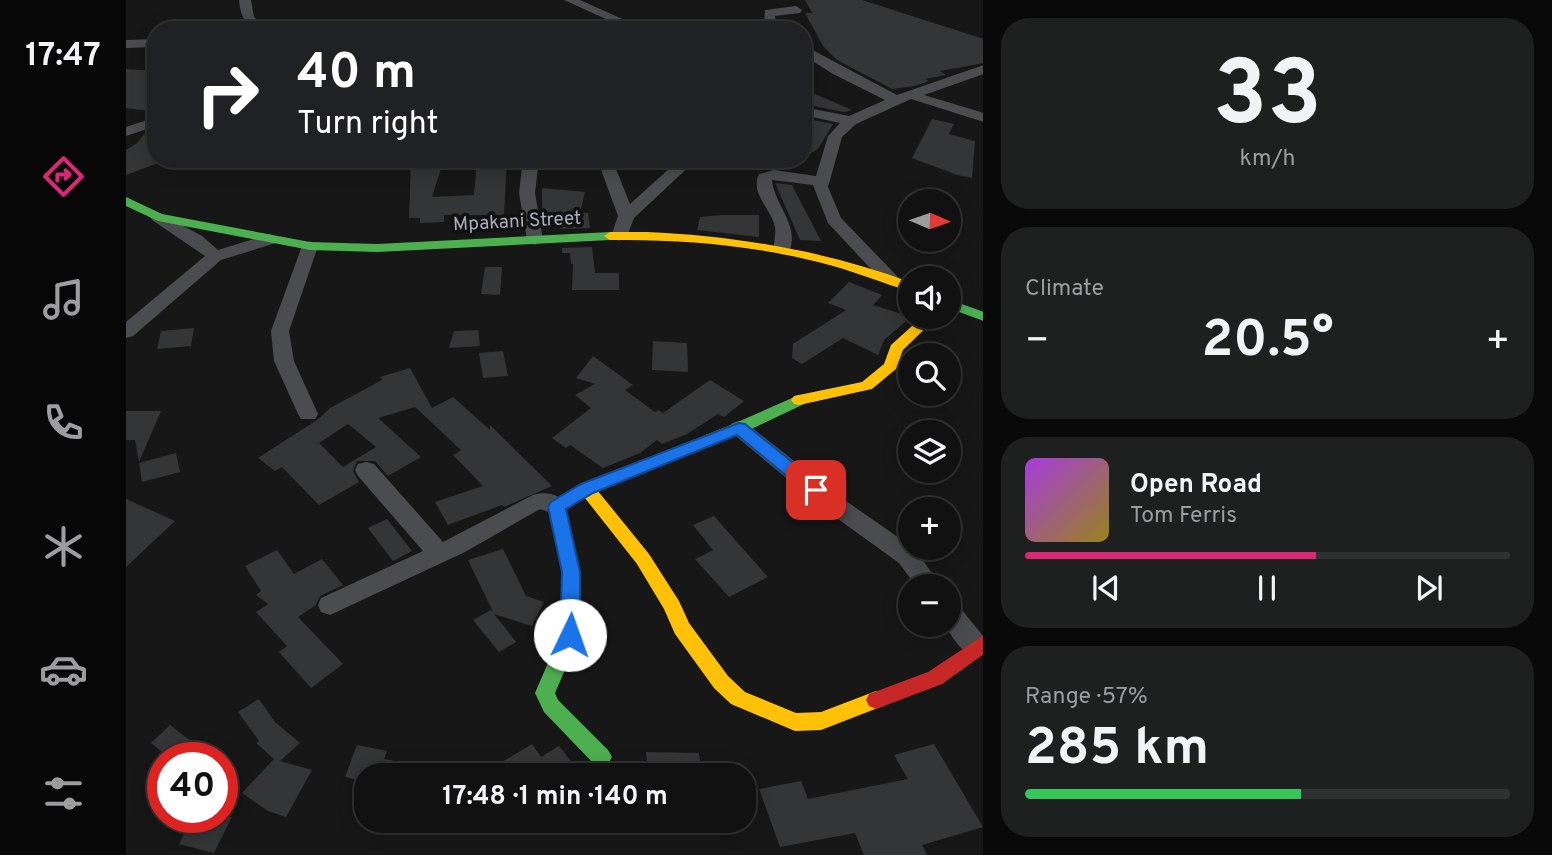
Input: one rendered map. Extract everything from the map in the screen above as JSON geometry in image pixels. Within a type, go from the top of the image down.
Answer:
[{"type":"street","points":[[245,0],[250,21]]},
{"type":"street","points":[[570,0],[620,21]]},
{"type":"street","points":[[770,21],[769,13],[796,10]]},
{"type":"street","points":[[126,44],[147,43]]},
{"type":"street","points":[[812,55],[896,100]]},
{"type":"street","points":[[890,279],[834,220],[820,187],[835,136],[850,121],[896,100],[915,96],[983,69]]},
{"type":"street","points":[[915,96],[983,118]]},
{"type":"street","points":[[812,113],[850,121]]},
{"type":"street","points":[[126,132],[147,124]]},
{"type":"street","points":[[530,168],[527,193],[535,240]]},
{"type":"street","points":[[607,168],[626,216]]},
{"type":"street","points":[[620,236],[626,216],[679,168]]},
{"type":"street","points":[[782,250],[783,226],[765,191],[764,177],[775,175],[822,181]]},
{"type":"street","name":"Mpakani Street","points":[[126,201],[158,217],[310,246],[377,248],[620,236],[711,240],[782,250],[898,282]]},
{"type":"street","points":[[158,217],[196,240],[215,256]]},
{"type":"street","points":[[126,332],[215,256],[270,239]]},
{"type":"street","points":[[308,414],[284,361],[280,331],[310,246]]},
{"type":"street","points":[[961,308],[983,317]]},
{"type":"street","points":[[557,507],[587,489],[739,428],[807,396],[867,386],[891,366],[896,348],[917,329]]},
{"type":"street","points":[[739,428],[828,500],[907,556],[920,574]]},
{"type":"street","points":[[366,470],[440,554]]},
{"type":"street","points":[[587,489],[643,559],[682,628],[721,682],[738,698],[795,722],[821,721],[935,678],[979,645],[961,625]]},
{"type":"street","points":[[330,606],[440,554],[533,503],[544,500],[557,507],[571,572],[570,635],[545,693],[551,706],[601,757]]},
{"type":"building","points":[[805,0],[862,0],[983,39],[983,63],[940,71],[946,75],[925,79],[929,81],[915,86],[892,89],[837,60],[823,46],[812,21],[805,13],[812,13]]},
{"type":"building","points":[[126,69],[147,70],[147,111],[126,108]]},
{"type":"building","points":[[812,93],[852,110],[844,112],[812,106]]},
{"type":"building","points":[[932,119],[954,124],[949,134],[975,141],[972,178],[912,158]]},
{"type":"building","points":[[812,120],[833,124],[818,149],[812,153]]},
{"type":"building","points":[[147,132],[147,167],[126,175],[126,150],[137,143]]},
{"type":"building","points":[[411,168],[441,168],[432,197],[474,195],[476,168],[507,168],[504,215],[444,215],[444,222],[420,223],[420,218],[409,218]]},
{"type":"building","points":[[775,183],[792,185],[821,241],[800,240]]},
{"type":"building","points":[[542,188],[585,192],[580,213],[588,213],[590,228],[560,229],[559,220],[542,220]]},
{"type":"building","points":[[759,215],[759,237],[697,230],[700,217]]},
{"type":"building","points":[[592,247],[595,273],[619,273],[619,290],[572,290],[573,264],[570,253],[562,253],[562,248]]},
{"type":"building","points":[[485,267],[502,267],[500,295],[481,294]]},
{"type":"building","points":[[849,282],[882,295],[873,305],[898,313],[898,328],[884,340],[878,355],[843,338],[802,364],[792,358],[793,344],[846,310],[828,303]]},
{"type":"building","points":[[194,328],[191,346],[157,349],[161,331]]},
{"type":"building","points":[[478,330],[480,346],[449,348],[454,331]]},
{"type":"building","points":[[653,341],[687,343],[688,372],[652,370]]},
{"type":"building","points":[[503,351],[508,376],[483,378],[479,353]]},
{"type":"building","points":[[593,356],[633,385],[625,390],[655,412],[658,410],[663,413],[710,380],[744,401],[724,417],[718,414],[687,434],[662,444],[657,440],[640,453],[603,468],[570,445],[566,448],[552,438],[591,408],[575,395],[595,384],[576,378]]},
{"type":"building","points":[[410,368],[432,408],[453,397],[490,430],[490,425],[552,486],[504,507],[502,505],[448,525],[435,502],[483,486],[453,455],[461,450],[415,407],[378,418],[421,457],[388,476],[375,461],[357,461],[353,471],[359,482],[319,505],[282,467],[275,471],[258,458],[317,420],[330,408],[382,380],[380,377]],"holes":[[[348,424],[376,447],[343,467],[319,443]]]},
{"type":"building","points":[[126,411],[161,411],[139,462],[135,440],[126,440]]},
{"type":"building","points":[[176,453],[180,472],[142,482],[139,463]]},
{"type":"building","points":[[126,499],[175,521],[126,567]]},
{"type":"building","points":[[714,516],[768,577],[729,597],[695,559],[713,550],[693,525]]},
{"type":"building","points":[[387,519],[412,551],[393,561],[368,528]]},
{"type":"building","points":[[503,549],[526,596],[544,602],[532,626],[494,614],[516,642],[499,652],[473,620],[491,610],[493,612],[468,560]]},
{"type":"building","points":[[277,550],[294,574],[322,559],[343,585],[320,596],[316,605],[298,617],[343,664],[311,688],[279,652],[287,646],[256,612],[268,604],[256,595],[261,591],[245,566]]},
{"type":"building","points":[[259,699],[275,722],[300,743],[280,761],[312,770],[286,817],[268,811],[242,793],[274,759],[256,743],[259,741],[238,712]]},
{"type":"building","points":[[170,725],[192,742],[152,742]]},
{"type":"building","points":[[532,744],[541,757],[559,746],[572,763],[500,763]]},
{"type":"building","points":[[934,744],[983,827],[922,845],[927,855],[864,855],[855,833],[780,847],[759,789],[801,781],[808,799],[908,779],[894,755]]},
{"type":"building","points":[[357,745],[387,751],[384,759],[395,761],[354,763],[354,779],[345,777]]},
{"type":"building","points":[[646,752],[699,753],[700,763],[647,763]]},
{"type":"building","points":[[185,833],[224,833],[214,853],[179,844]]},
{"type":"traffic: fast","points":[[126,201],[158,217],[310,246],[377,248],[610,236]]},
{"type":"traffic: fast","points":[[961,308],[983,317]]},
{"type":"traffic: fast","points":[[601,757],[551,706],[545,693],[570,635],[571,572],[557,507],[587,489],[739,428],[799,400]]},
{"type":"traffic: slow","points":[[610,236],[685,237],[763,246],[839,263],[898,283]]},
{"type":"traffic: slow","points":[[799,400],[867,386],[891,366],[896,348],[917,329]]},
{"type":"traffic: slow","points":[[587,489],[643,559],[672,606],[682,628],[721,682],[738,698],[795,722],[821,721],[876,700]]},
{"type":"traffic: jam","points":[[876,700],[935,678],[983,644]]},
{"type":"route","points":[[570,635],[571,572],[557,507],[587,489],[739,428],[816,490]]}]
